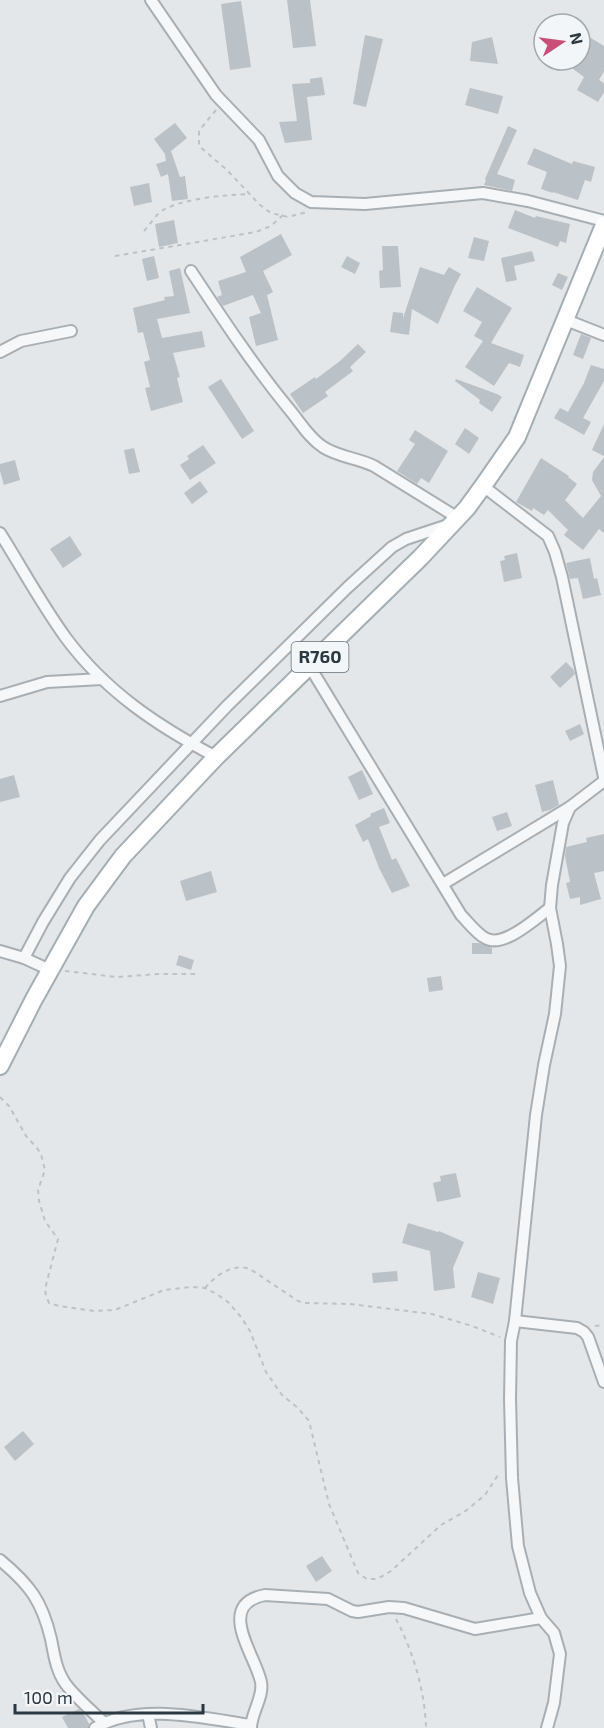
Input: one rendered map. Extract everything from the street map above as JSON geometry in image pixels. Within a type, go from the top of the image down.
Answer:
[{"type":"main road","name":"R760","points":[[0,1066],[86,906],[123,856],[216,757],[421,557],[483,486],[517,437],[604,225]]},
{"type":"street","points":[[152,0],[222,103],[260,140],[278,176],[295,193],[311,202],[365,204],[483,194],[528,201],[604,221]]},
{"type":"street","points":[[191,271],[234,337],[317,442],[339,454],[374,466],[454,521]]},
{"type":"street","points":[[566,320],[604,335]]},
{"type":"street","points":[[0,352],[21,341],[71,331]]},
{"type":"street","points":[[443,884],[570,807],[604,779],[555,552],[548,536],[483,486]]},
{"type":"street","points":[[24,958],[70,878],[100,840],[191,743],[348,586],[392,547],[454,521]]},
{"type":"street","points":[[0,533],[66,639],[102,679],[133,706],[160,725],[216,757]]},
{"type":"street","points":[[310,667],[461,915],[485,938],[496,942],[508,938],[550,908]]},
{"type":"street","points":[[0,696],[47,682],[102,679]]},
{"type":"street","points":[[547,1728],[554,1703],[560,1654],[554,1633],[541,1618],[530,1593],[518,1546],[512,1479],[511,1341],[536,1115],[555,1014],[560,966],[550,908],[563,823],[570,807]]},
{"type":"street","points":[[0,951],[24,958],[50,970]]},
{"type":"street","points":[[515,1321],[577,1328],[584,1332],[588,1337],[604,1382]]},
{"type":"street","points":[[0,1560],[21,1577],[38,1602],[42,1609],[55,1660],[66,1684],[100,1726],[121,1717],[148,1714],[192,1716],[251,1727],[262,1684],[240,1628],[241,1613],[248,1602],[256,1597],[266,1595],[328,1599],[358,1612],[389,1607],[413,1610],[475,1629],[541,1618]]},
{"type":"street","points":[[148,1714],[151,1728]]},
{"type":"path","points":[[222,103],[199,130],[199,146],[271,213],[288,217],[311,211]]},
{"type":"path","points":[[144,231],[161,211],[181,204],[225,195],[250,194]]},
{"type":"path","points":[[115,256],[256,232],[271,226],[283,215]]},
{"type":"path","points":[[50,970],[117,977],[196,974]]},
{"type":"path","points":[[0,1097],[9,1106],[26,1136],[38,1148],[44,1161],[45,1170],[38,1190],[39,1201],[45,1221],[58,1239],[45,1288],[49,1303],[94,1311],[115,1310],[164,1290],[205,1288],[228,1302],[250,1331],[266,1372],[282,1395],[309,1421],[329,1504],[358,1573],[367,1580],[377,1579],[391,1571],[441,1525],[467,1510],[485,1495],[501,1470]]},
{"type":"path","points":[[205,1288],[211,1280],[222,1273],[237,1267],[244,1267],[304,1303],[350,1304],[432,1314],[511,1341]]},
{"type":"path","points":[[389,1607],[404,1635],[417,1673],[426,1712],[426,1728]]},
{"type":"building","points":[[287,0],[310,0],[316,46],[293,48]]},
{"type":"building","points":[[241,1],[251,67],[230,70],[221,4]]},
{"type":"building","points":[[365,35],[383,39],[366,107],[353,104]]},
{"type":"building","points":[[492,37],[498,64],[470,61],[472,42]]},
{"type":"building","points":[[592,39],[604,46],[604,71],[599,80],[604,83],[604,92],[598,102],[577,90],[584,77],[577,72],[592,72]]},
{"type":"building","points":[[322,77],[325,95],[307,97],[312,140],[285,143],[279,122],[297,121],[292,84],[310,83],[310,79]]},
{"type":"building","points":[[470,88],[503,96],[498,114],[465,105]]},
{"type":"building","points":[[175,123],[187,138],[171,151],[180,177],[185,176],[188,199],[172,201],[168,174],[161,177],[156,164],[166,161],[165,154],[154,139]]},
{"type":"building","points":[[508,126],[517,130],[497,174],[515,180],[512,191],[484,185]]},
{"type":"building","points":[[534,148],[572,164],[573,161],[595,167],[591,182],[585,180],[578,200],[541,189],[547,172],[527,164]]},
{"type":"building","points":[[149,183],[152,202],[134,206],[130,187]]},
{"type":"building","points":[[515,210],[535,218],[536,216],[570,224],[566,243],[560,241],[558,247],[508,228]]},
{"type":"building","points":[[174,220],[178,243],[159,247],[155,224]]},
{"type":"building","points":[[281,234],[292,255],[263,271],[273,292],[267,295],[278,340],[256,346],[249,317],[261,313],[253,295],[223,306],[217,297],[222,295],[218,281],[246,272],[240,257]]},
{"type":"building","points":[[474,237],[489,241],[484,261],[468,258]]},
{"type":"building","points":[[382,246],[398,246],[401,287],[380,288],[379,271],[383,270]]},
{"type":"building","points":[[532,251],[535,261],[514,266],[517,280],[506,282],[501,258]]},
{"type":"building","points":[[154,256],[159,278],[147,281],[142,259]]},
{"type":"building","points":[[347,256],[360,263],[355,274],[341,267]]},
{"type":"building","points":[[420,267],[444,275],[449,267],[461,274],[438,324],[412,309],[409,335],[390,332],[393,312],[403,313],[403,318]]},
{"type":"building","points":[[180,268],[190,313],[157,319],[162,338],[202,331],[205,347],[173,353],[180,377],[177,378],[183,402],[151,411],[145,388],[150,387],[144,362],[150,360],[143,332],[138,333],[133,308],[165,300],[164,297],[174,296],[169,271]]},
{"type":"building","points":[[558,273],[568,277],[562,290],[552,285]]},
{"type":"building","points":[[477,287],[512,308],[491,343],[524,355],[520,367],[509,363],[494,386],[465,367],[483,341],[474,336],[482,322],[463,311]]},
{"type":"building","points":[[581,334],[591,338],[583,359],[573,355]]},
{"type":"building","points":[[358,344],[366,352],[350,367],[353,371],[325,392],[328,396],[303,413],[290,394],[315,377],[316,379]]},
{"type":"building","points":[[591,365],[604,369],[604,381],[583,418],[591,422],[584,435],[554,418],[560,408],[568,412]]},
{"type":"building","points":[[221,379],[254,431],[242,439],[208,387]]},
{"type":"building","points":[[456,379],[502,397],[492,412],[455,381]]},
{"type":"building","points":[[604,424],[604,456],[592,450]]},
{"type":"building","points":[[465,428],[479,438],[469,454],[455,444]]},
{"type":"building","points":[[415,430],[448,451],[429,483],[421,478],[417,484],[397,471],[415,444],[409,440]]},
{"type":"building","points":[[203,445],[216,463],[190,480],[180,465],[189,459],[187,456]]},
{"type":"building","points":[[134,448],[140,472],[129,474],[124,450]]},
{"type":"building","points":[[604,457],[604,533],[599,529],[583,550],[564,535],[568,530],[548,510],[544,515],[516,502],[541,458],[569,476],[577,484],[565,500],[583,518],[601,496],[592,480],[593,472]]},
{"type":"building","points":[[15,460],[20,480],[4,485],[0,464]]},
{"type":"building","points":[[200,481],[208,492],[192,504],[184,493]]},
{"type":"building","points":[[70,536],[82,555],[63,568],[50,549]]},
{"type":"building","points":[[517,553],[522,578],[504,582],[500,561],[505,560],[504,556]]},
{"type":"building","points":[[590,558],[594,579],[597,578],[601,595],[583,599],[578,578],[570,579],[566,563]]},
{"type":"building","points":[[566,662],[575,674],[560,688],[550,677]]},
{"type":"building","points":[[580,724],[584,734],[570,741],[565,731]]},
{"type":"building","points":[[362,770],[373,794],[359,800],[348,777]]},
{"type":"building","points":[[14,775],[20,797],[0,802],[0,779]]},
{"type":"building","points":[[553,780],[559,805],[542,812],[535,785]]},
{"type":"building","points":[[384,808],[390,823],[379,827],[392,860],[396,858],[410,886],[392,893],[368,839],[363,842],[355,825],[371,816],[370,814]]},
{"type":"building","points":[[507,812],[512,826],[497,831],[492,817]]},
{"type":"building","points":[[604,834],[604,871],[594,873],[601,899],[580,905],[580,897],[570,899],[566,883],[570,882],[565,856],[566,847],[587,842],[586,838]]},
{"type":"building","points":[[211,871],[217,892],[186,901],[180,881]]},
{"type":"building","points":[[472,943],[492,948],[492,954],[472,954]]},
{"type":"building","points":[[179,955],[194,960],[191,970],[176,965]]},
{"type":"building","points":[[441,976],[443,990],[429,992],[427,978]]},
{"type":"building","points":[[456,1173],[461,1197],[437,1202],[433,1183],[441,1181],[440,1176]]},
{"type":"building","points":[[408,1223],[439,1231],[464,1242],[453,1268],[455,1288],[434,1291],[430,1251],[402,1243]]},
{"type":"building","points":[[397,1271],[398,1281],[373,1283],[372,1273]]},
{"type":"building","points":[[478,1272],[500,1278],[493,1304],[471,1297]]},
{"type":"building","points":[[23,1431],[34,1444],[15,1461],[4,1447]]},
{"type":"building","points":[[322,1556],[332,1571],[316,1582],[306,1566]]},
{"type":"building","points":[[79,1709],[89,1724],[88,1728],[68,1728],[62,1717]]}]
